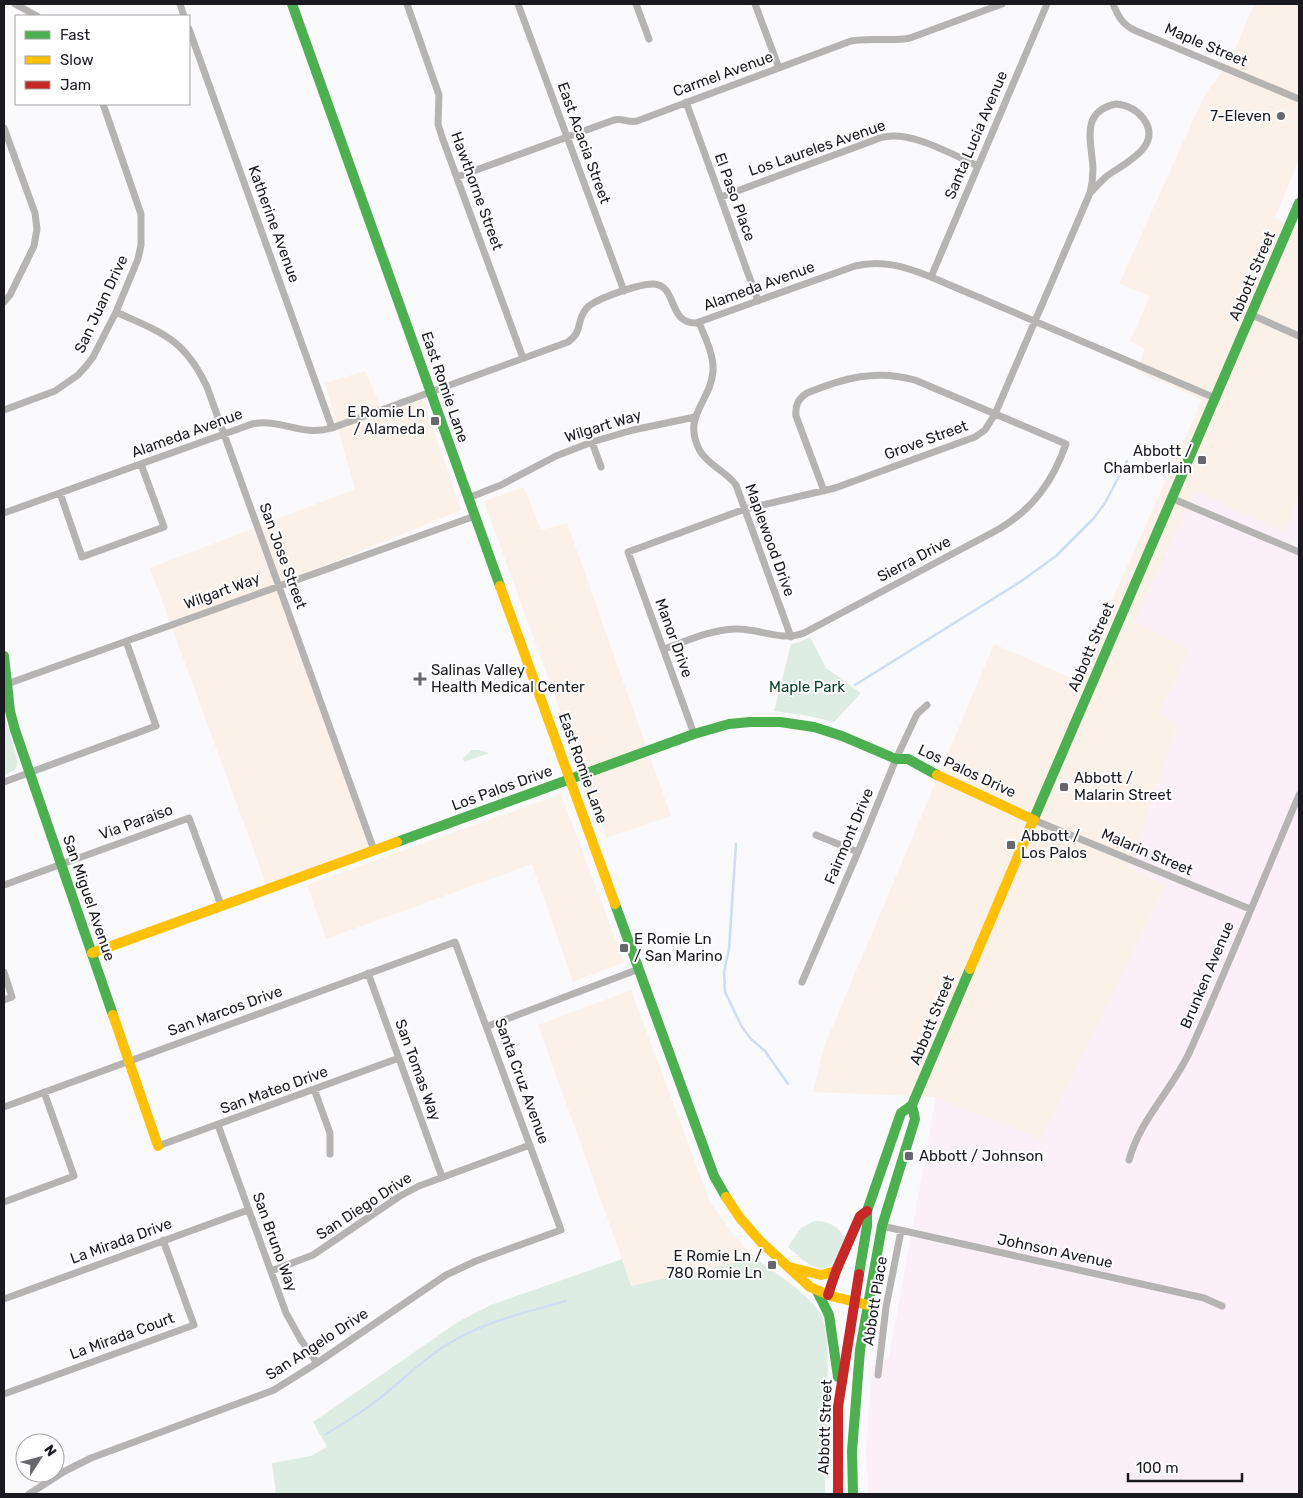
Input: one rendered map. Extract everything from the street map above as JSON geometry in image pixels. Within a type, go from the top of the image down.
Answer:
[{"type":"main road","name":"East Romie Lane","points":[[292,4],[468,498],[719,1187],[744,1225],[786,1266],[817,1291],[868,1305]]},
{"type":"main road","name":"Abbott Street","points":[[838,1494],[838,1407],[840,1387],[868,1211],[901,1114],[912,1105],[1299,203]]},
{"type":"main road","name":"San Miguel Avenue","points":[[4,656],[12,719],[158,1146]]},
{"type":"main road","name":"Los Palos Drive","points":[[92,953],[694,734],[739,723],[769,721],[790,723],[827,731],[896,759],[908,759],[934,774],[1034,820]]},
{"type":"main road","name":"Abbott Street","points":[[853,1494],[852,1450],[860,1350],[882,1226],[915,1119],[912,1105]]},
{"type":"main road","points":[[828,1295],[836,1271],[860,1216],[868,1211]]},
{"type":"main road","points":[[786,1266],[821,1275],[836,1271]]},
{"type":"main road","points":[[817,1291],[829,1315],[840,1387]]},
{"type":"street","points":[[15,4],[35,15]]},
{"type":"street","name":"Hawthorne Street","points":[[407,4],[438,88],[440,130],[523,358]]},
{"type":"street","name":"East Acacia Street","points":[[518,4],[624,291]]},
{"type":"street","points":[[636,4],[649,39]]},
{"type":"street","points":[[755,4],[779,68]]},
{"type":"street","name":"Carmel Avenue","points":[[457,177],[618,119],[629,122],[637,121],[851,41],[910,38],[1002,4]]},
{"type":"street","name":"Santa Lucia Avenue","points":[[931,277],[1047,4]]},
{"type":"street","name":"Maple Street","points":[[1113,4],[1123,23],[1134,30],[1299,99]]},
{"type":"street","name":"Katherine Avenue","points":[[190,32],[332,428]]},
{"type":"street","name":"El Paso Place","points":[[686,102],[758,301]]},
{"type":"street","name":"Grove Street","points":[[628,552],[745,509],[824,491],[975,437],[985,430],[995,414],[1090,193],[1093,169],[1090,126],[1100,111],[1110,106],[1123,104],[1136,110],[1145,121],[1148,133],[1146,144],[1137,156],[1108,176],[1090,193]]},
{"type":"street","name":"San Juan Drive","points":[[4,410],[55,391],[78,375],[94,357],[134,273],[141,245],[142,230],[138,201],[103,105]]},
{"type":"street","points":[[4,128],[35,213],[37,229],[34,246],[10,295],[4,302]]},
{"type":"street","name":"Los Laureles Avenue","points":[[721,197],[892,135],[911,137],[978,166]]},
{"type":"street","points":[[1093,169],[1099,176],[1104,178],[1108,176]]},
{"type":"street","name":"Alameda Avenue","points":[[4,513],[224,433],[261,422],[307,431],[332,428],[571,340],[578,333],[582,314],[587,307],[598,301],[645,284],[659,284],[668,293],[679,316],[687,322],[699,323],[838,271],[874,263],[897,265],[931,277],[1215,398]]},
{"type":"street","name":"San Jose Street","points":[[116,312],[158,331],[182,347],[201,373],[374,850]]},
{"type":"street","points":[[1252,315],[1299,336]]},
{"type":"street","points":[[695,418],[709,389],[713,367],[711,354],[699,323]]},
{"type":"street","points":[[824,491],[796,416],[798,401],[807,393],[862,375],[891,375],[915,380],[995,414]]},
{"type":"street","name":"Sierra Drive","points":[[791,637],[804,633],[999,529],[1029,507],[1046,488],[1066,444],[995,414]]},
{"type":"street","name":"Wilgart Way","points":[[468,498],[511,480],[556,456],[592,442],[633,430],[695,418]]},
{"type":"street","name":"Maplewood Drive","points":[[695,418],[694,434],[699,449],[708,461],[732,480],[739,492],[791,637]]},
{"type":"street","points":[[592,442],[601,467]]},
{"type":"street","points":[[60,493],[82,557],[164,528],[141,464]]},
{"type":"street","points":[[1171,498],[1299,552]]},
{"type":"street","name":"Wilgart Way","points":[[7,684],[475,516]]},
{"type":"street","name":"Manor Drive","points":[[628,552],[694,734]]},
{"type":"street","points":[[664,649],[710,633],[727,630],[754,631],[791,637]]},
{"type":"street","points":[[4,782],[156,726],[126,641]]},
{"type":"street","name":"Fairmont Drive","points":[[802,982],[896,759],[917,714],[927,705]]},
{"type":"street","name":"Brunken Avenue","points":[[1129,1160],[1141,1128],[1189,1052],[1299,795]]},
{"type":"street","name":"Via Paraiso","points":[[4,885],[189,818],[221,905]]},
{"type":"street","name":"Malarin Street","points":[[1034,820],[1250,909]]},
{"type":"street","points":[[816,835],[858,852]]},
{"type":"street","name":"San Marcos Drive","points":[[4,1107],[456,942]]},
{"type":"street","name":"Santa Cruz Avenue","points":[[456,942],[561,1230]]},
{"type":"street","points":[[488,1026],[639,970]]},
{"type":"street","points":[[4,972],[12,997],[4,1000]]},
{"type":"street","name":"San Tomas Way","points":[[368,973],[442,1177]]},
{"type":"street","name":"San Mateo Drive","points":[[158,1146],[398,1058]]},
{"type":"street","points":[[314,1089],[330,1133],[330,1154]]},
{"type":"street","points":[[4,1202],[74,1176],[44,1092]]},
{"type":"street","name":"San Bruno Way","points":[[218,1125],[270,1271],[293,1327],[316,1363]]},
{"type":"street","name":"San Diego Drive","points":[[270,1271],[313,1255],[406,1193],[442,1177],[530,1145]]},
{"type":"street","name":"La Mirada Drive","points":[[4,1299],[248,1210]]},
{"type":"street","name":"Johnson Avenue","points":[[882,1226],[1204,1298],[1222,1306]]},
{"type":"street","name":"San Angelo Drive","points":[[29,1494],[65,1471],[91,1458],[257,1397],[284,1384],[446,1275],[476,1261],[561,1230]]},
{"type":"street","name":"Abbott Place","points":[[878,1375],[886,1307],[901,1231]]},
{"type":"street","name":"La Mirada Court","points":[[4,1394],[194,1325],[163,1240]]},
{"type":"shaded area","points":[[1254,4],[1299,4],[1299,160],[1275,218],[1299,228],[1299,497],[1285,531],[1134,622],[1190,649],[1159,714],[1178,723],[1130,868],[1166,885],[1041,1140],[936,1097],[813,1092],[824,1047],[994,644],[1076,680],[1202,400],[1137,371],[1145,349],[1130,341],[1150,296],[1119,284],[1204,96],[1231,59]]},
{"type":"shaded area","points":[[365,371],[382,410],[423,398],[461,510],[299,576],[279,586],[374,850],[268,889],[150,568],[355,489],[325,383]]},
{"type":"shaded area","points":[[524,487],[541,530],[567,523],[671,816],[606,838],[484,501]]},
{"type":"shaded area","points":[[1195,491],[1284,531],[1299,497],[1299,1494],[868,1494],[866,1451],[872,1366],[889,1358],[936,1097],[1041,1139],[1166,885],[1129,868],[1178,723],[1159,714],[1189,650],[1134,622]]},
{"type":"shaded area","points":[[561,794],[624,962],[573,982],[532,864],[326,939],[307,885]]},
{"type":"shaded area","points":[[631,990],[710,1202],[733,1234],[755,1258],[631,1286],[538,1025]]},
{"type":"green space","name":"Maple Park","points":[[810,637],[826,668],[861,693],[834,722],[774,711],[791,644]]},
{"type":"green space","points":[[4,713],[18,762],[15,770],[4,775]]},
{"type":"green space","points":[[472,750],[489,753],[464,762],[463,758]]},
{"type":"green space","points":[[814,1221],[832,1224],[845,1237],[836,1259],[825,1268],[818,1268],[812,1265],[788,1247],[801,1228]]},
{"type":"green space","points":[[755,1258],[789,1282],[812,1303],[822,1316],[827,1336],[829,1421],[826,1429],[825,1494],[276,1494],[272,1463],[311,1456],[327,1447],[313,1422],[458,1322],[491,1305],[622,1259],[631,1286]]},
{"type":"waterway","points":[[855,685],[1020,582],[1056,556],[1094,518],[1105,503],[1127,461]]},
{"type":"waterway","points":[[736,844],[729,949],[724,972],[725,992],[742,1027],[751,1039],[765,1051],[788,1084]]},
{"type":"waterway","points":[[326,1434],[367,1408],[430,1356],[462,1336],[506,1318],[566,1301]]},
{"type":"traffic: fast","points":[[292,4],[500,586]]},
{"type":"traffic: fast","points":[[1032,823],[1299,203]]},
{"type":"traffic: fast","points":[[4,656],[10,711],[15,730],[113,1015]]},
{"type":"traffic: fast","points":[[397,842],[694,734],[729,724],[780,722],[814,727],[842,736],[896,759],[908,759],[937,775]]},
{"type":"traffic: fast","points":[[615,904],[714,1176],[726,1197]]},
{"type":"traffic: fast","points":[[859,1274],[867,1226],[867,1211],[901,1113],[912,1105],[970,969]]},
{"type":"traffic: fast","points":[[853,1494],[852,1451],[860,1350],[882,1226],[915,1119],[912,1105]]},
{"type":"traffic: fast","points":[[817,1291],[829,1315],[838,1377]]},
{"type":"traffic: slow","points":[[500,586],[615,904]]},
{"type":"traffic: slow","points":[[937,775],[1034,820]]},
{"type":"traffic: slow","points":[[970,969],[1032,823]]},
{"type":"traffic: slow","points":[[92,953],[397,842]]},
{"type":"traffic: slow","points":[[113,1015],[158,1146]]},
{"type":"traffic: slow","points":[[726,1197],[740,1218],[761,1242],[810,1287],[831,1296],[868,1305]]},
{"type":"traffic: slow","points":[[789,1267],[821,1275],[836,1271]]},
{"type":"traffic: jam","points":[[828,1295],[836,1271],[860,1216],[867,1211]]},
{"type":"traffic: jam","points":[[838,1494],[838,1407],[859,1274]]},
{"type":"place","name":"7-Eleven","points":[[1281,116]]},
{"type":"place","name":"E Romie Ln / Alameda","points":[[435,421]]},
{"type":"place","name":"Abbott / Chamberlain","points":[[1202,460]]},
{"type":"place","name":"Salinas Valley Health Medical Center","points":[[420,679]]},
{"type":"place","name":"Abbott / Malarin Street","points":[[1064,787]]},
{"type":"place","name":"Abbott / Los Palos","points":[[1011,845]]},
{"type":"place","name":"E Romie Ln / San Marino","points":[[624,948]]},
{"type":"place","name":"Abbott / Johnson","points":[[909,1156]]},
{"type":"place","name":"E Romie Ln / 780 Romie Ln","points":[[772,1265]]}]
